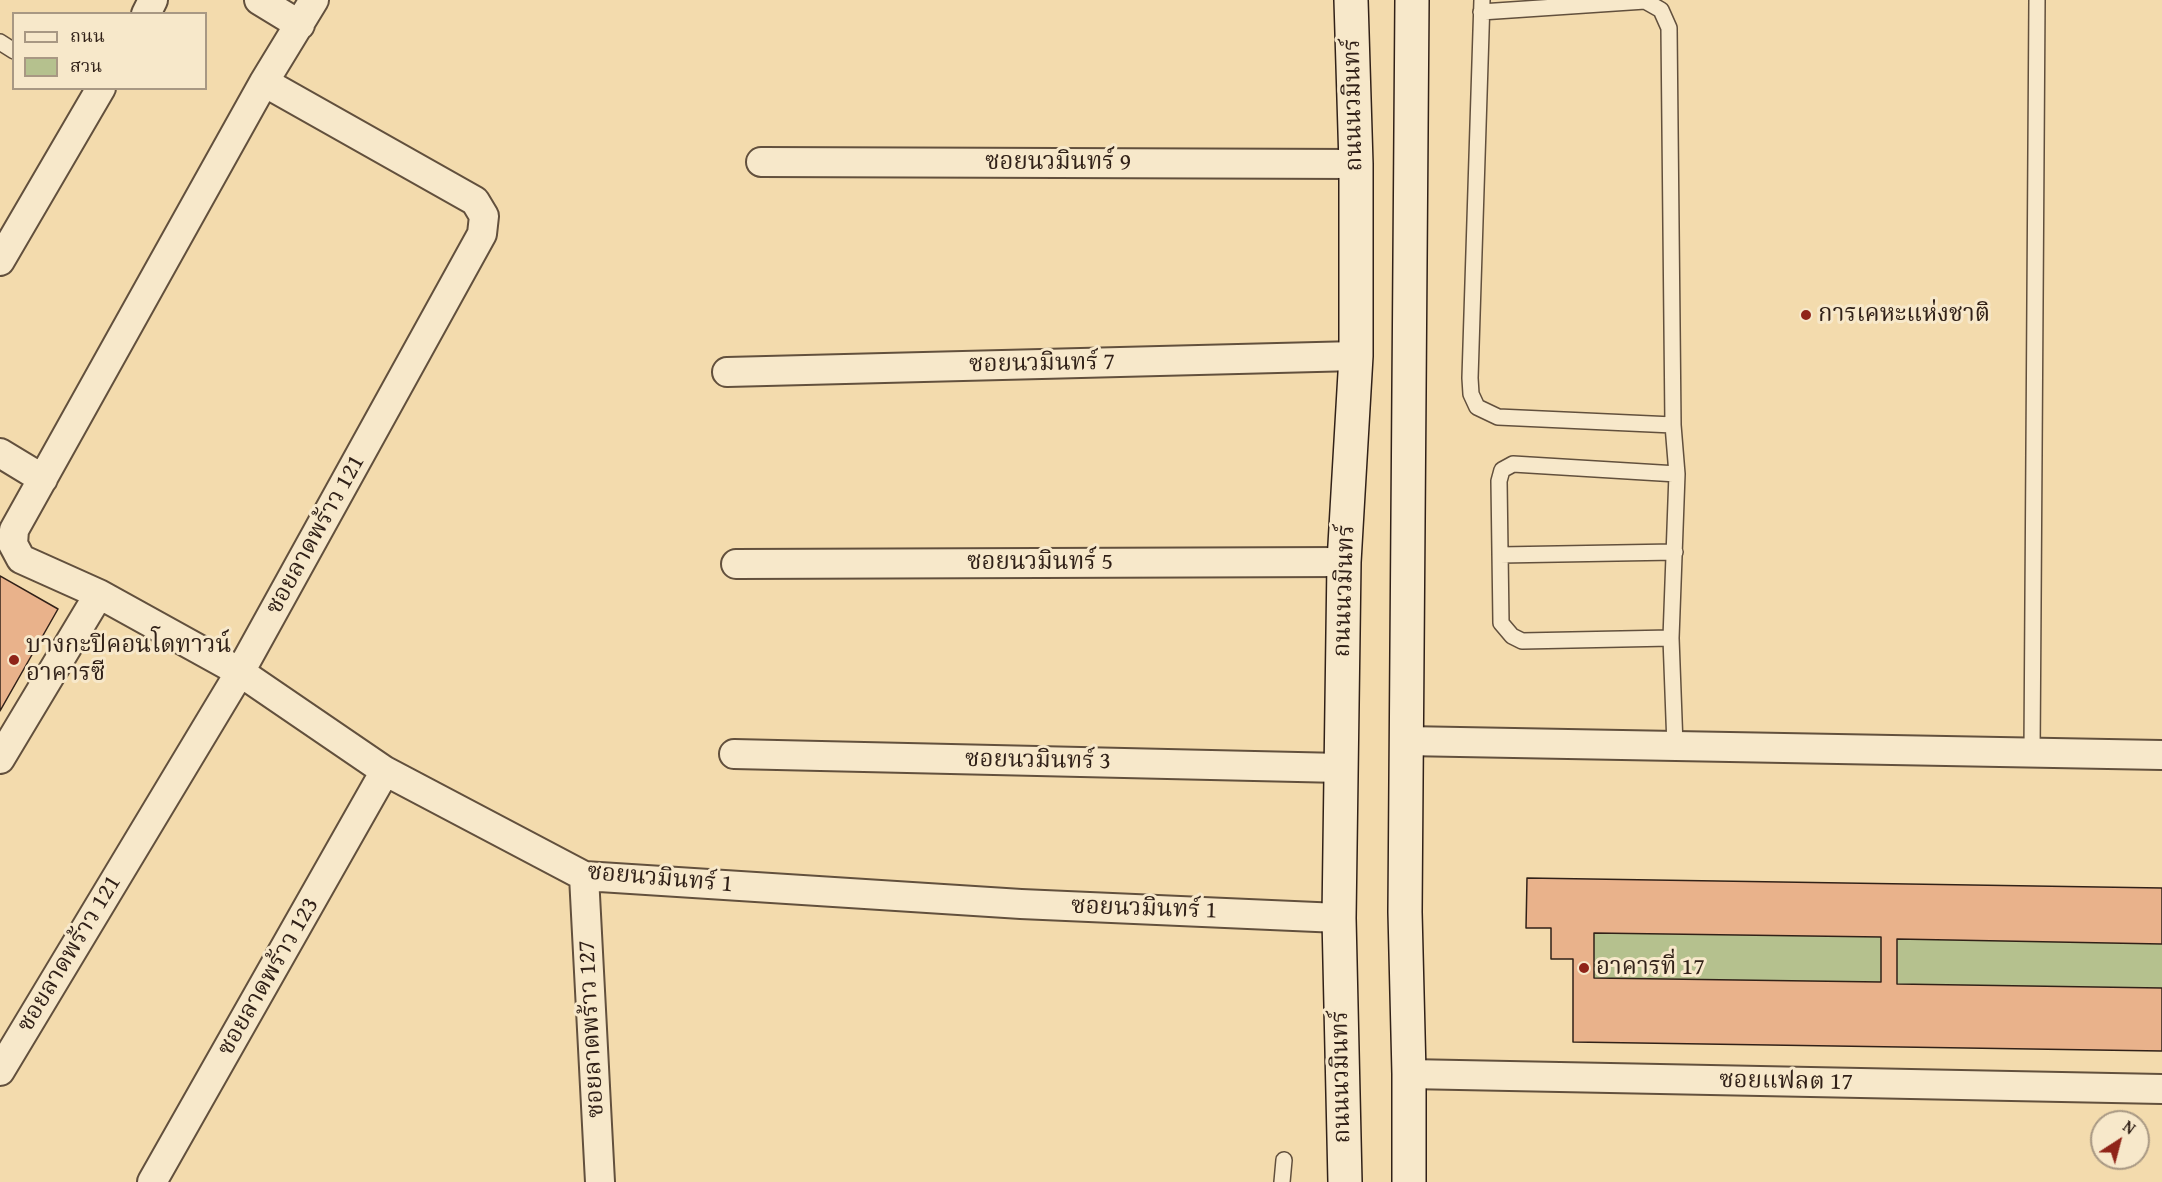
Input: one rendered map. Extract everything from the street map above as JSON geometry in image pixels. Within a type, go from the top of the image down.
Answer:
[{"type":"main road","name":"ถนนนวมินทร์","points":[[1345,1182],[1339,918],[1344,562],[1356,356],[1356,164],[1351,0]]},
{"type":"main road","points":[[1409,1182],[1405,912],[1412,0]]},
{"type":"street","points":[[260,0],[300,25]]},
{"type":"street","points":[[0,453],[43,479],[264,82],[314,0]]},
{"type":"street","name":"ซอยลาดพร้าว 121","points":[[0,1071],[240,672],[482,234],[484,216],[475,201],[264,82]]},
{"type":"street","points":[[0,261],[100,90]]},
{"type":"street","name":"ซอยนวมินทร์ 9","points":[[761,162],[1356,164]]},
{"type":"street","name":"ซอยนวมินทร์ 7","points":[[727,372],[1356,356]]},
{"type":"street","name":"ซอยนวมินทร์ 1","points":[[43,479],[14,530],[14,544],[21,559],[99,594],[240,672],[385,771],[584,876],[1021,904],[1339,918]]},
{"type":"street","name":"ซอยนวมินทร์ 5","points":[[736,564],[1344,562]]},
{"type":"street","points":[[0,759],[99,594]]},
{"type":"street","points":[[1406,741],[2162,755]]},
{"type":"street","name":"ซอยนวมินทร์ 3","points":[[734,754],[1341,768]]},
{"type":"street","name":"ซอยลาดพร้าว 123","points":[[152,1182],[385,771]]},
{"type":"street","name":"ซอยลาดพร้าว 127","points":[[584,876],[600,1182]]},
{"type":"street","name":"ซอยแฟลต 17","points":[[1409,1074],[2162,1089]]},
{"type":"lane","points":[[2032,753],[2037,0]]},
{"type":"lane","points":[[1673,425],[1498,417],[1477,407],[1471,393],[1470,378],[1481,6],[1645,1],[1661,10],[1669,28],[1673,425],[1677,474],[1671,638],[1675,746]]},
{"type":"lane","points":[[1671,638],[1519,640],[1512,636],[1501,623],[1499,481],[1502,470],[1513,464],[1677,474]]},
{"type":"lane","points":[[1500,555],[1675,552]]},
{"type":"lane","points":[[1282,1182],[1284,1160]]},
{"type":"green space","points":[[1594,933],[1881,937],[1881,982],[1594,978]]},
{"type":"green space","points":[[1897,939],[2162,944],[2162,988],[1897,984]]},
{"type":"building","name":"บางกะปิคอนโดทาวน์ อาคารซี","points":[[0,576],[58,609],[0,711]]},
{"type":"building","name":"อาคารที่ 17","points":[[1527,878],[2162,888],[2162,944],[1897,939],[1897,984],[2162,988],[2162,1051],[1573,1042],[1573,959],[1551,959],[1551,928],[1526,928]],"holes":[[[1594,933],[1881,937],[1881,982],[1594,978]]]},
{"type":"place","name":"การเคหะแห่งชาติ","points":[[1806,315]]},
{"type":"place","name":"บางกะปิคอนโดทาวน์ อาคารซี","points":[[14,660]]},
{"type":"place","name":"อาคารที่ 17","points":[[1584,968]]}]
